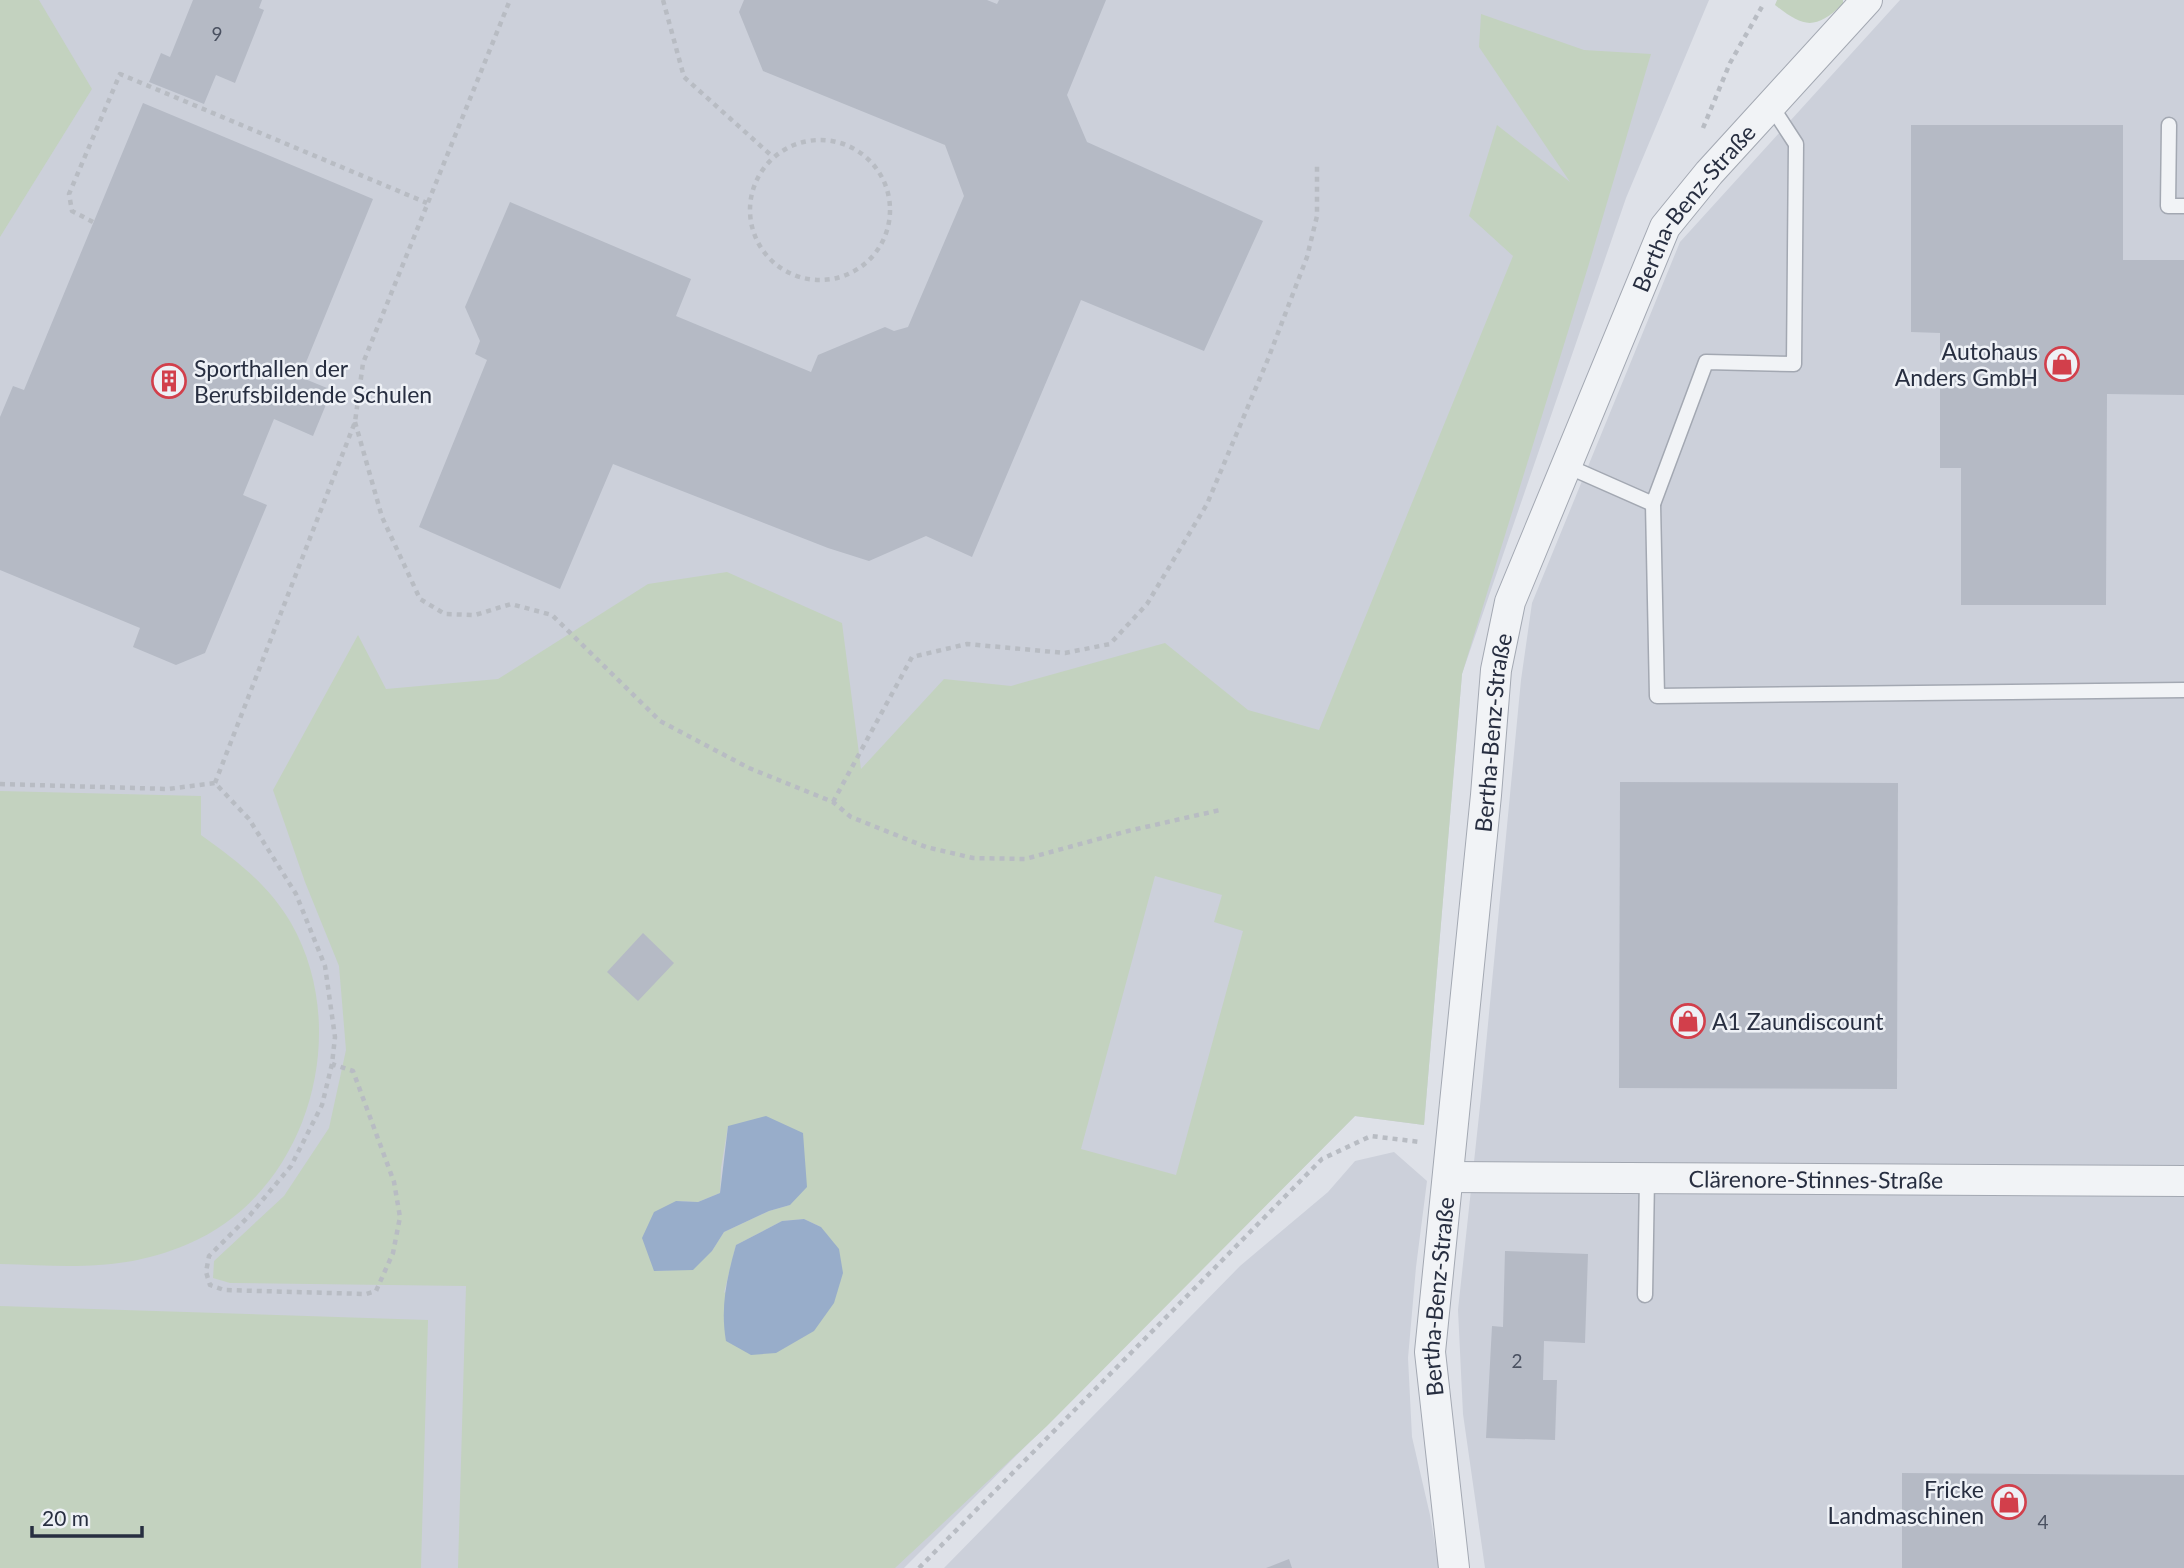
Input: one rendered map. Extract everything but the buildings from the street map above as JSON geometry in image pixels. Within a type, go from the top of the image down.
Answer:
[{"type":"street","name":"Bertha-Benz-Straße","points":[[1454,1568],[1430,1352],[1496,670],[1510,602],[1665,227],[1770,104],[1867,0]]},
{"type":"street","name":"Clärenore-Stinnes-Straße","points":[[1448,1177],[2184,1181]]},
{"type":"lane","points":[[1770,104],[1796,144],[1794,364],[1706,362],[1653,504],[1657,696],[2184,690]]},
{"type":"lane","points":[[2169,125],[2168,206],[2184,206]]},
{"type":"lane","points":[[1567,466],[1653,504]]},
{"type":"lane","points":[[1645,1295],[1647,1178]]},
{"type":"path","points":[[215,783],[355,422],[363,363],[510,0]]},
{"type":"path","points":[[663,0],[684,77],[773,157]]},
{"type":"path","points":[[93,222],[72,211],[69,194],[120,74],[427,203]]},
{"type":"path","points":[[812,140],[844,144],[872,161],[884,179],[891,203],[889,227],[879,250],[862,268],[840,278],[815,281],[792,275],[771,262],[757,242],[750,219],[751,194],[759,174],[773,157],[791,145],[812,140]]},
{"type":"path","points":[[833,802],[912,657],[967,644],[1065,653],[1110,644],[1147,604],[1207,504],[1273,346],[1307,257],[1317,216],[1317,163]]},
{"type":"path","points":[[355,422],[382,517],[420,599],[445,614],[475,615],[511,604],[552,615],[660,721],[750,768],[833,802],[851,817],[926,846],[973,858],[1025,859],[1220,810]]},
{"type":"path","points":[[0,784],[168,789],[215,783]]},
{"type":"path","points":[[215,783],[249,818],[296,894],[325,966],[335,1037],[332,1064],[322,1105],[292,1166],[250,1215],[209,1256],[206,1272],[210,1285],[237,1291],[366,1294],[376,1291],[393,1253],[400,1217],[394,1182],[353,1071],[332,1064]]},
{"type":"path","points":[[919,1568],[1322,1158],[1371,1136],[1450,1146]]},
{"type":"shaded area","points":[[0,0],[1709,0],[1626,198],[1462,674],[1424,1125],[1355,1116],[904,1568],[0,1568]]},
{"type":"shaded area","points":[[1900,0],[2184,0],[2184,1568],[1485,1568],[1463,1414],[1458,1310],[1521,680],[1532,603],[1680,242]]},
{"type":"shaded area","points":[[1394,1152],[1427,1181],[1408,1358],[1412,1437],[1439,1568],[944,1568],[1240,1266],[1328,1192],[1355,1161]]},
{"type":"green space","points":[[0,0],[39,0],[92,89],[0,237]]},
{"type":"green space","points":[[1777,0],[1843,0],[1843,4],[1825,18],[1809,23],[1785,13],[1775,5]]},
{"type":"green space","points":[[1481,14],[1584,50],[1651,54],[1462,674],[1424,1125],[1355,1116],[1047,1426],[895,1568],[458,1568],[466,1286],[230,1283],[213,1278],[214,1261],[284,1196],[329,1128],[346,1050],[339,966],[305,882],[273,790],[358,635],[386,689],[498,679],[648,584],[727,572],[842,623],[861,769],[944,679],[1011,686],[1165,643],[1248,710],[1319,730],[1513,256],[1469,216],[1497,125],[1570,182],[1479,47]],"holes":[[[1155,876],[1222,895],[1214,922],[1243,931],[1176,1175],[1081,1149]],[[728,1126],[790,1205],[769,1211],[724,1232],[712,1251],[674,1270],[654,1271],[676,1201],[698,1202],[720,1193]],[[804,1219],[821,1227],[724,1293],[736,1245],[782,1221]]]},
{"type":"green space","points":[[0,791],[201,796],[201,835],[239,864],[272,896],[291,923],[310,966],[318,1013],[317,1060],[308,1106],[289,1149],[263,1188],[229,1220],[188,1244],[164,1253],[118,1263],[73,1266],[0,1264]]},
{"type":"green space","points":[[0,1306],[428,1320],[421,1568],[0,1568]]},
{"type":"water","points":[[766,1116],[803,1133],[807,1187],[790,1205],[769,1211],[724,1232],[712,1251],[693,1270],[654,1271],[642,1238],[654,1212],[676,1201],[698,1202],[720,1193],[728,1126]]},
{"type":"water","points":[[804,1219],[821,1227],[839,1249],[843,1273],[834,1303],[814,1331],[776,1353],[751,1355],[726,1341],[724,1328],[725,1292],[736,1245],[782,1221]]},
{"type":"place","name":"Autohaus Anders GmbH","points":[[2062,364]]},
{"type":"place","name":"Sporthallen der Berufsbildende Schulen","points":[[169,381]]},
{"type":"place","name":"A1 Zaundiscount","points":[[1688,1021]]},
{"type":"place","name":"Fricke Landmaschinen","points":[[2009,1502]]}]
